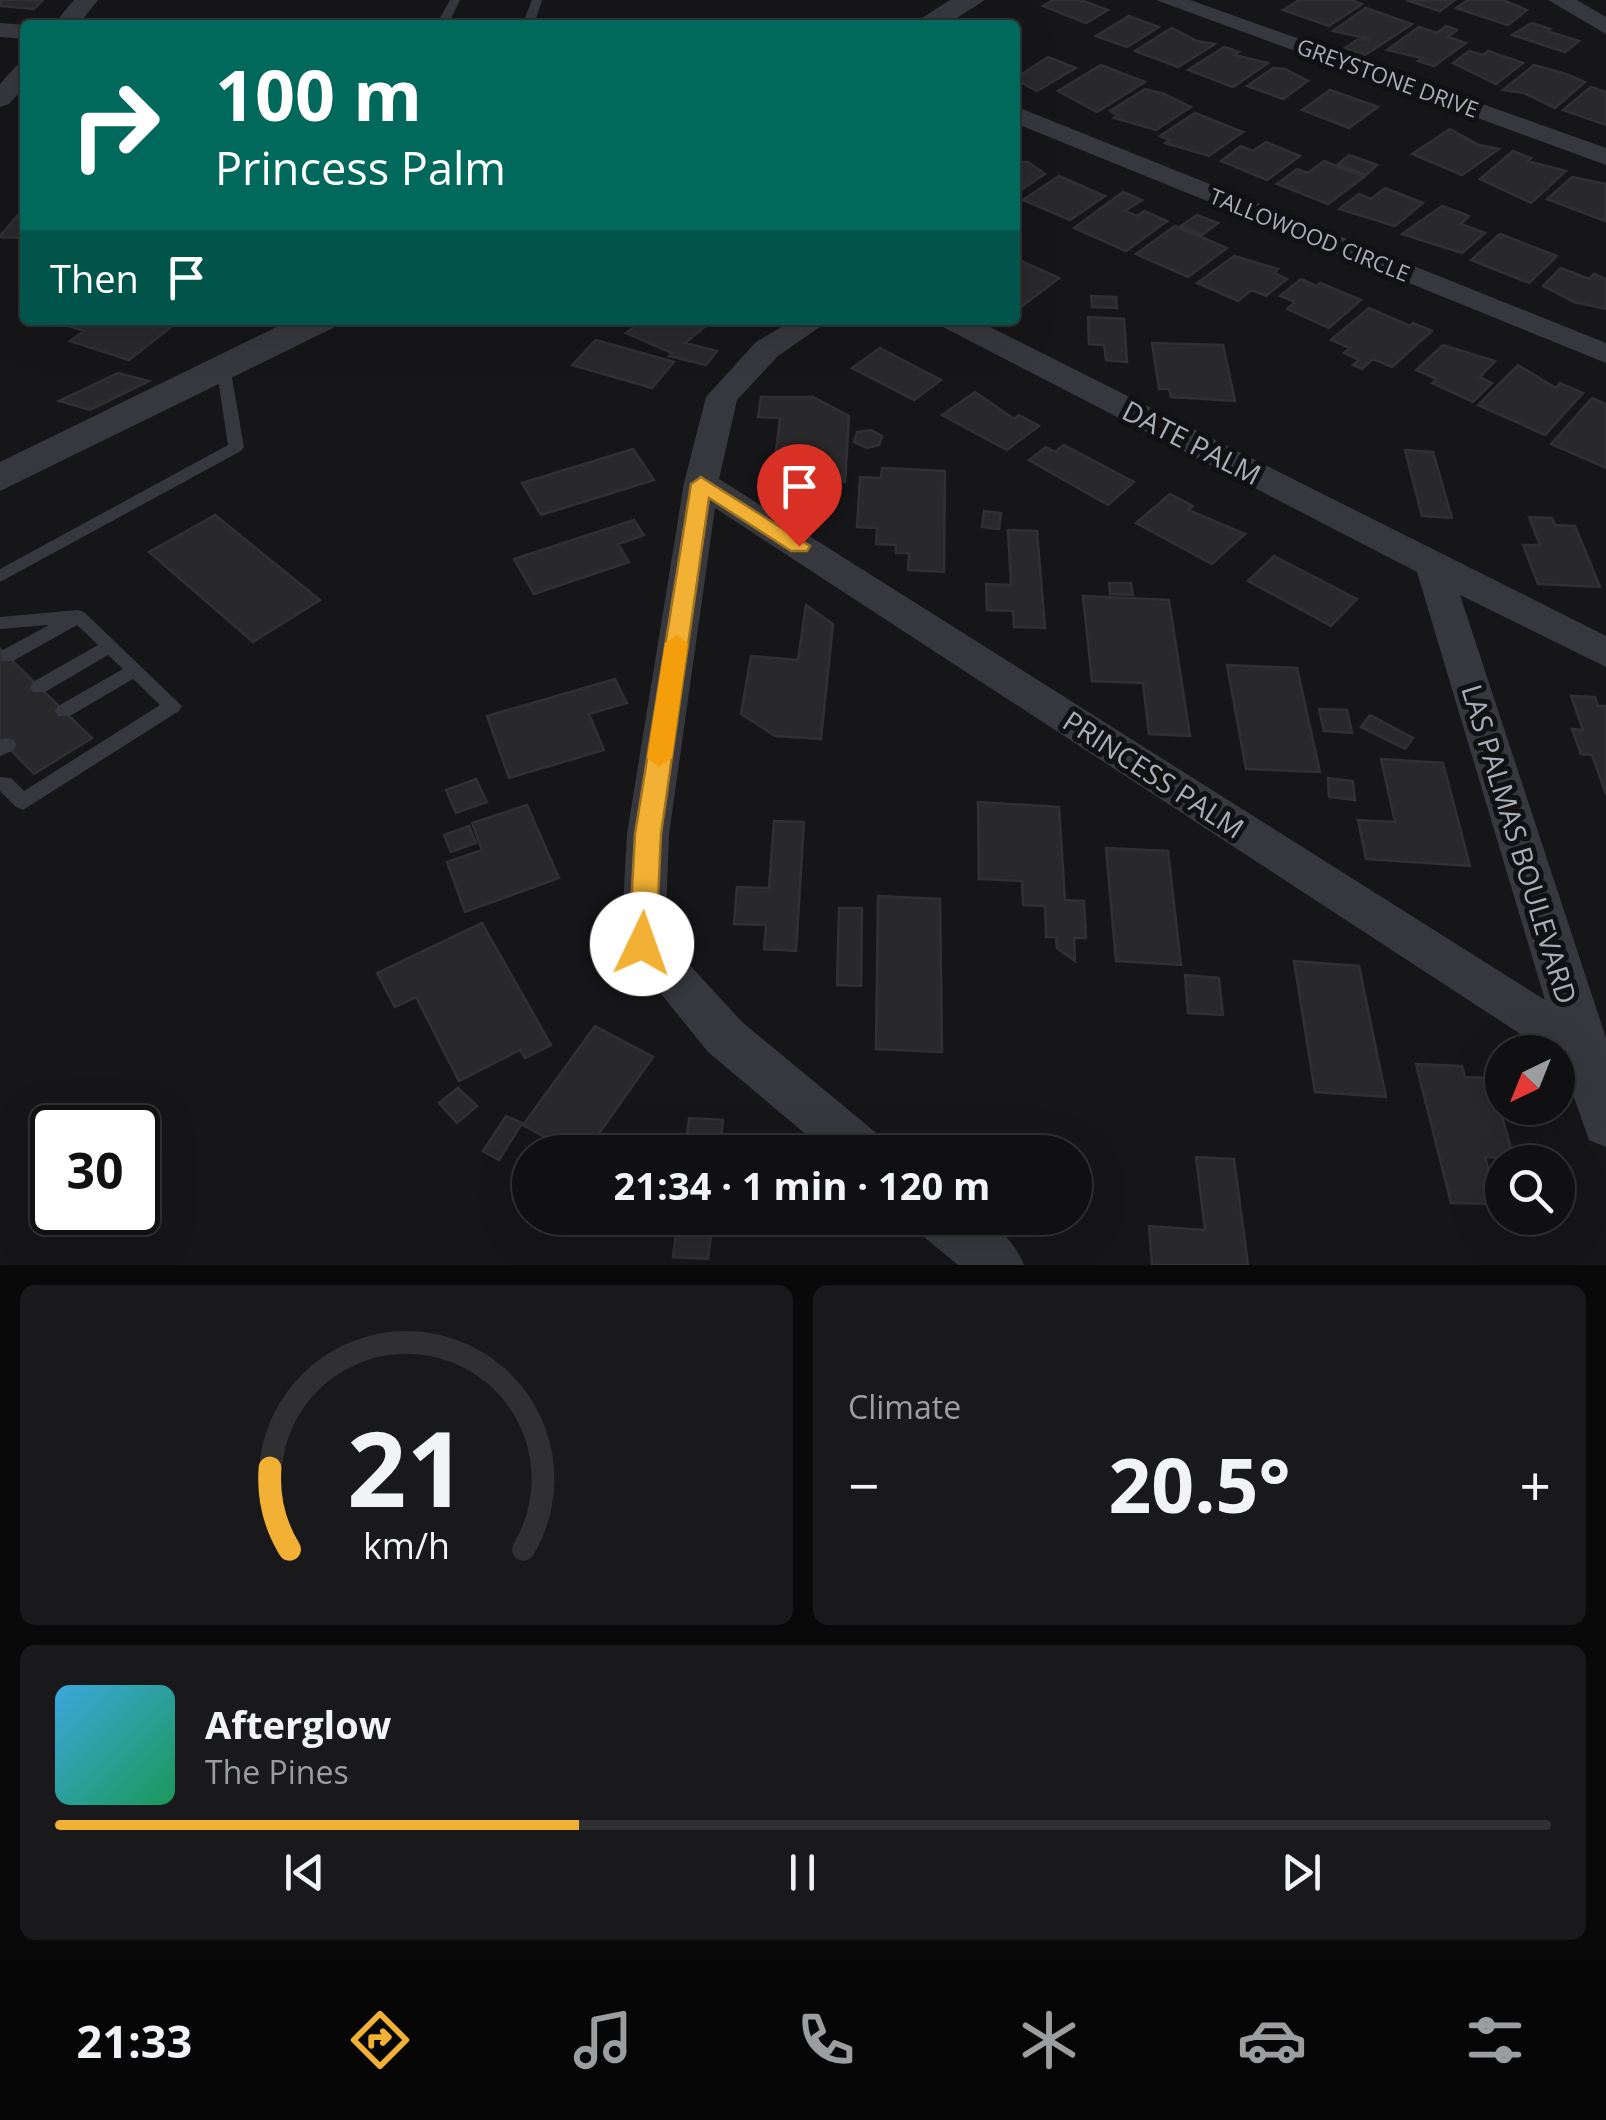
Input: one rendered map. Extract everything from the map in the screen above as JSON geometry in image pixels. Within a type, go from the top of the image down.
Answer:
[{"type":"street","points":[[68,20],[86,0]]},
{"type":"street","points":[[934,20],[971,0]]},
{"type":"street","name":"GREYSTONE DRIVE","points":[[1168,0],[1606,157]]},
{"type":"street","points":[[1560,0],[1606,27]]},
{"type":"street","points":[[0,99],[20,77]]},
{"type":"street","name":"TALLOWOOD CIRCLE","points":[[1020,116],[1606,354]]},
{"type":"street","points":[[0,478],[309,325]]},
{"type":"street","points":[[807,325],[767,349],[722,397],[701,484],[648,834],[642,944],[725,1038],[842,1135]]},
{"type":"street","name":"DATE PALM","points":[[962,325],[1606,653]]},
{"type":"street","name":"PRINCESS PALM","points":[[701,484],[1594,1056]]},
{"type":"street","name":"LAS PALMAS BOULEVARD","points":[[1433,564],[1594,1056],[1606,1124]]},
{"type":"street","points":[[962,1235],[998,1265]]},
{"type":"lane","points":[[0,576],[236,447],[223,366]]},
{"type":"lane","points":[[0,622],[78,616],[173,706],[23,802],[1,782]]},
{"type":"lane","points":[[7,656],[78,616]]},
{"type":"lane","points":[[39,687],[110,646]]},
{"type":"lane","points":[[64,712],[135,670]]},
{"type":"building","points":[[0,0],[43,0],[34,9],[1,6]]},
{"type":"building","points":[[1053,0],[1081,0],[1108,10],[1086,23],[1043,6]]},
{"type":"building","points":[[1299,0],[1351,0],[1362,4],[1329,26],[1283,10]]},
{"type":"building","points":[[1406,0],[1455,0],[1440,11]]},
{"type":"building","points":[[1468,0],[1503,0],[1527,10],[1508,25],[1456,8]]},
{"type":"building","points":[[1366,8],[1412,24],[1365,55],[1345,48],[1357,40],[1369,39],[1333,31]]},
{"type":"building","points":[[1129,16],[1159,27],[1127,47],[1096,36]]},
{"type":"building","points":[[1532,23],[1579,41],[1565,52],[1512,35]]},
{"type":"building","points":[[1446,26],[1457,30],[1448,37],[1466,43],[1434,66],[1418,61],[1422,58],[1387,50],[1419,27],[1437,33]]},
{"type":"building","points":[[1172,28],[1197,41],[1215,44],[1178,67],[1135,51]]},
{"type":"building","points":[[1224,47],[1239,52],[1235,55],[1268,63],[1233,87],[1188,70]]},
{"type":"building","points":[[1469,51],[1483,55],[1488,51],[1523,63],[1496,84],[1453,63]]},
{"type":"building","points":[[1048,57],[1076,68],[1037,91],[1020,82],[1020,76]]},
{"type":"building","points":[[1101,65],[1145,82],[1097,112],[1058,91]]},
{"type":"building","points":[[1534,65],[1585,82],[1555,108],[1524,93],[1503,90]]},
{"type":"building","points":[[1273,68],[1285,69],[1308,81],[1283,99],[1247,86]]},
{"type":"building","points":[[1591,87],[1606,92],[1606,125],[1563,110]]},
{"type":"building","points":[[1145,89],[1191,107],[1156,130],[1114,118],[1118,115],[1110,111]]},
{"type":"building","points":[[1330,90],[1378,107],[1349,128],[1302,110]]},
{"type":"building","points":[[1195,113],[1243,132],[1209,156],[1165,143],[1170,140],[1160,136]]},
{"type":"building","points":[[1450,129],[1479,145],[1499,149],[1462,175],[1412,154]]},
{"type":"building","points":[[1266,142],[1300,156],[1267,180],[1221,161],[1241,146],[1253,151]]},
{"type":"building","points":[[1513,151],[1531,158],[1527,161],[1566,171],[1531,203],[1480,179]]},
{"type":"building","points":[[1349,155],[1377,165],[1366,175],[1338,164]]},
{"type":"building","points":[[1324,161],[1364,177],[1328,204],[1277,184],[1297,169],[1308,173]]},
{"type":"building","points":[[1020,162],[1028,162],[1045,174],[1020,191]]},
{"type":"building","points":[[1059,176],[1105,196],[1070,220],[1023,200]]},
{"type":"building","points":[[1572,177],[1606,184],[1605,221],[1547,199]]},
{"type":"building","points":[[1385,188],[1423,203],[1395,226],[1339,209],[1359,194],[1371,199]]},
{"type":"building","points":[[1123,192],[1142,200],[1125,211],[1137,216],[1144,211],[1167,221],[1126,251],[1074,228]]},
{"type":"building","points":[[1442,206],[1469,216],[1461,224],[1485,233],[1462,253],[1402,234]]},
{"type":"building","points":[[20,213],[20,238],[0,236]]},
{"type":"building","points":[[1197,215],[1218,223],[1202,235],[1181,226]]},
{"type":"building","points":[[1175,226],[1227,248],[1188,277],[1136,254]]},
{"type":"building","points":[[1500,234],[1557,256],[1529,283],[1471,260]]},
{"type":"building","points":[[1234,256],[1278,269],[1274,273],[1287,279],[1266,296],[1252,290],[1238,301],[1197,283]]},
{"type":"building","points":[[1020,260],[1059,278],[1021,307]]},
{"type":"building","points":[[1561,268],[1589,279],[1594,274],[1606,279],[1606,309],[1574,302],[1543,286]]},
{"type":"building","points":[[1301,279],[1361,300],[1329,328],[1287,309],[1295,302],[1280,296]]},
{"type":"building","points":[[1091,296],[1116,297],[1117,308],[1092,307]]},
{"type":"building","points":[[1369,308],[1432,331],[1392,367],[1373,359],[1362,369],[1353,365],[1359,360],[1344,353],[1350,348],[1331,340]]},
{"type":"building","points":[[1088,317],[1124,319],[1127,362],[1106,360],[1104,345],[1089,344]]},
{"type":"building","points":[[65,325],[174,325],[129,360],[70,341],[84,331]]},
{"type":"building","points":[[637,325],[707,325],[685,343],[717,351],[706,365],[669,356],[672,353],[626,333]]},
{"type":"building","points":[[596,340],[674,362],[652,388],[572,365]]},
{"type":"building","points":[[1152,343],[1223,345],[1235,401],[1171,397],[1169,389],[1159,389]]},
{"type":"building","points":[[1443,345],[1495,361],[1480,377],[1492,383],[1473,402],[1432,383],[1437,379],[1416,370]]},
{"type":"building","points":[[880,348],[941,380],[914,400],[852,368]]},
{"type":"building","points":[[1518,365],[1556,388],[1560,383],[1583,393],[1545,435],[1478,405]]},
{"type":"building","points":[[118,373],[149,381],[90,410],[59,401]]},
{"type":"building","points":[[975,392],[1014,419],[1019,415],[1039,426],[1007,450],[942,415]]},
{"type":"building","points":[[761,397],[813,397],[849,416],[845,482],[817,481],[816,488],[772,487],[780,418],[758,417]]},
{"type":"building","points":[[1592,398],[1606,404],[1606,468],[1551,444]]},
{"type":"building","points":[[871,430],[882,436],[879,445],[867,448],[854,442],[857,432]]},
{"type":"building","points":[[1064,445],[1134,482],[1108,505],[1029,460],[1046,447],[1055,452]]},
{"type":"building","points":[[633,449],[654,480],[541,515],[522,483]]},
{"type":"building","points":[[1405,450],[1433,452],[1452,518],[1422,516]]},
{"type":"building","points":[[882,468],[945,471],[944,572],[908,570],[909,553],[896,553],[896,545],[876,544],[877,528],[857,527],[860,477],[881,478]]},
{"type":"building","points":[[1170,494],[1193,506],[1188,510],[1245,534],[1212,564],[1136,523]]},
{"type":"building","points":[[984,511],[1001,513],[999,529],[982,527]]},
{"type":"building","points":[[215,515],[320,600],[253,642],[149,552]]},
{"type":"building","points":[[1529,517],[1552,518],[1555,525],[1575,526],[1600,587],[1538,584],[1523,545],[1540,545]]},
{"type":"building","points":[[634,520],[644,535],[618,544],[629,562],[534,594],[514,559]]},
{"type":"building","points":[[1008,530],[1037,531],[1045,628],[1014,627],[1013,611],[987,610],[986,584],[1011,585]]},
{"type":"building","points":[[1274,556],[1357,599],[1331,626],[1248,581]]},
{"type":"building","points":[[1109,583],[1131,583],[1133,595],[1110,594]]},
{"type":"building","points":[[1083,596],[1169,600],[1190,736],[1149,734],[1143,683],[1092,681]]},
{"type":"building","points":[[806,605],[833,624],[821,739],[775,736],[741,714],[751,656],[798,660]]},
{"type":"building","points":[[0,649],[92,738],[34,774],[0,739]]},
{"type":"building","points":[[1227,665],[1297,668],[1320,772],[1246,769]]},
{"type":"building","points":[[615,679],[627,703],[589,714],[604,750],[509,778],[487,716]]},
{"type":"building","points":[[1571,696],[1595,697],[1598,706],[1606,706],[1606,794],[1592,755],[1581,754],[1572,729],[1583,730]]},
{"type":"building","points":[[1319,709],[1347,710],[1352,733],[1324,731]]},
{"type":"building","points":[[1370,715],[1413,738],[1405,749],[1361,727]]},
{"type":"building","points":[[1381,759],[1443,763],[1470,866],[1366,859],[1358,820],[1395,822]]},
{"type":"building","points":[[1328,778],[1353,781],[1355,800],[1329,797]]},
{"type":"building","points":[[476,779],[487,802],[456,813],[446,790]]},
{"type":"building","points":[[978,802],[1059,807],[1065,900],[1084,901],[1086,938],[1074,938],[1075,961],[1057,948],[1056,937],[1046,937],[1045,906],[1023,905],[1022,881],[979,879]]},
{"type":"building","points":[[527,805],[559,878],[465,912],[447,862],[482,850],[472,823]]},
{"type":"building","points":[[774,821],[804,822],[796,951],[764,949],[766,925],[734,924],[737,887],[769,888]]},
{"type":"building","points":[[469,826],[476,843],[451,852],[444,835]]},
{"type":"building","points":[[1106,848],[1168,851],[1181,965],[1116,961]]},
{"type":"building","points":[[878,896],[940,899],[942,1052],[876,1049]]},
{"type":"building","points":[[839,908],[862,908],[861,986],[837,985]]},
{"type":"building","points":[[482,923],[551,1045],[525,1058],[520,1050],[459,1081],[416,997],[395,1007],[377,973]]},
{"type":"building","points":[[1294,961],[1359,966],[1386,1097],[1315,1092]]},
{"type":"building","points":[[1185,975],[1219,978],[1223,1015],[1188,1013]]},
{"type":"building","points":[[595,1026],[653,1057],[598,1135],[541,1135],[523,1125]]},
{"type":"building","points":[[1416,1064],[1462,1066],[1465,1077],[1485,1078],[1485,1125],[1504,1125],[1510,1145],[1485,1145],[1485,1204],[1451,1203]]},
{"type":"building","points":[[458,1088],[477,1106],[457,1123],[439,1103]]},
{"type":"building","points":[[506,1116],[522,1123],[499,1160],[483,1151]]},
{"type":"building","points":[[689,1118],[723,1120],[721,1135],[687,1135]]},
{"type":"building","points":[[1196,1157],[1234,1159],[1248,1265],[1152,1265],[1149,1226],[1205,1230]]},
{"type":"building","points":[[676,1235],[711,1235],[708,1259],[673,1257]]},
{"type":"slow traffic","points":[[659,758],[677,643]]},
{"type":"route","points":[[642,944],[648,834],[701,484],[799,546]]}]
